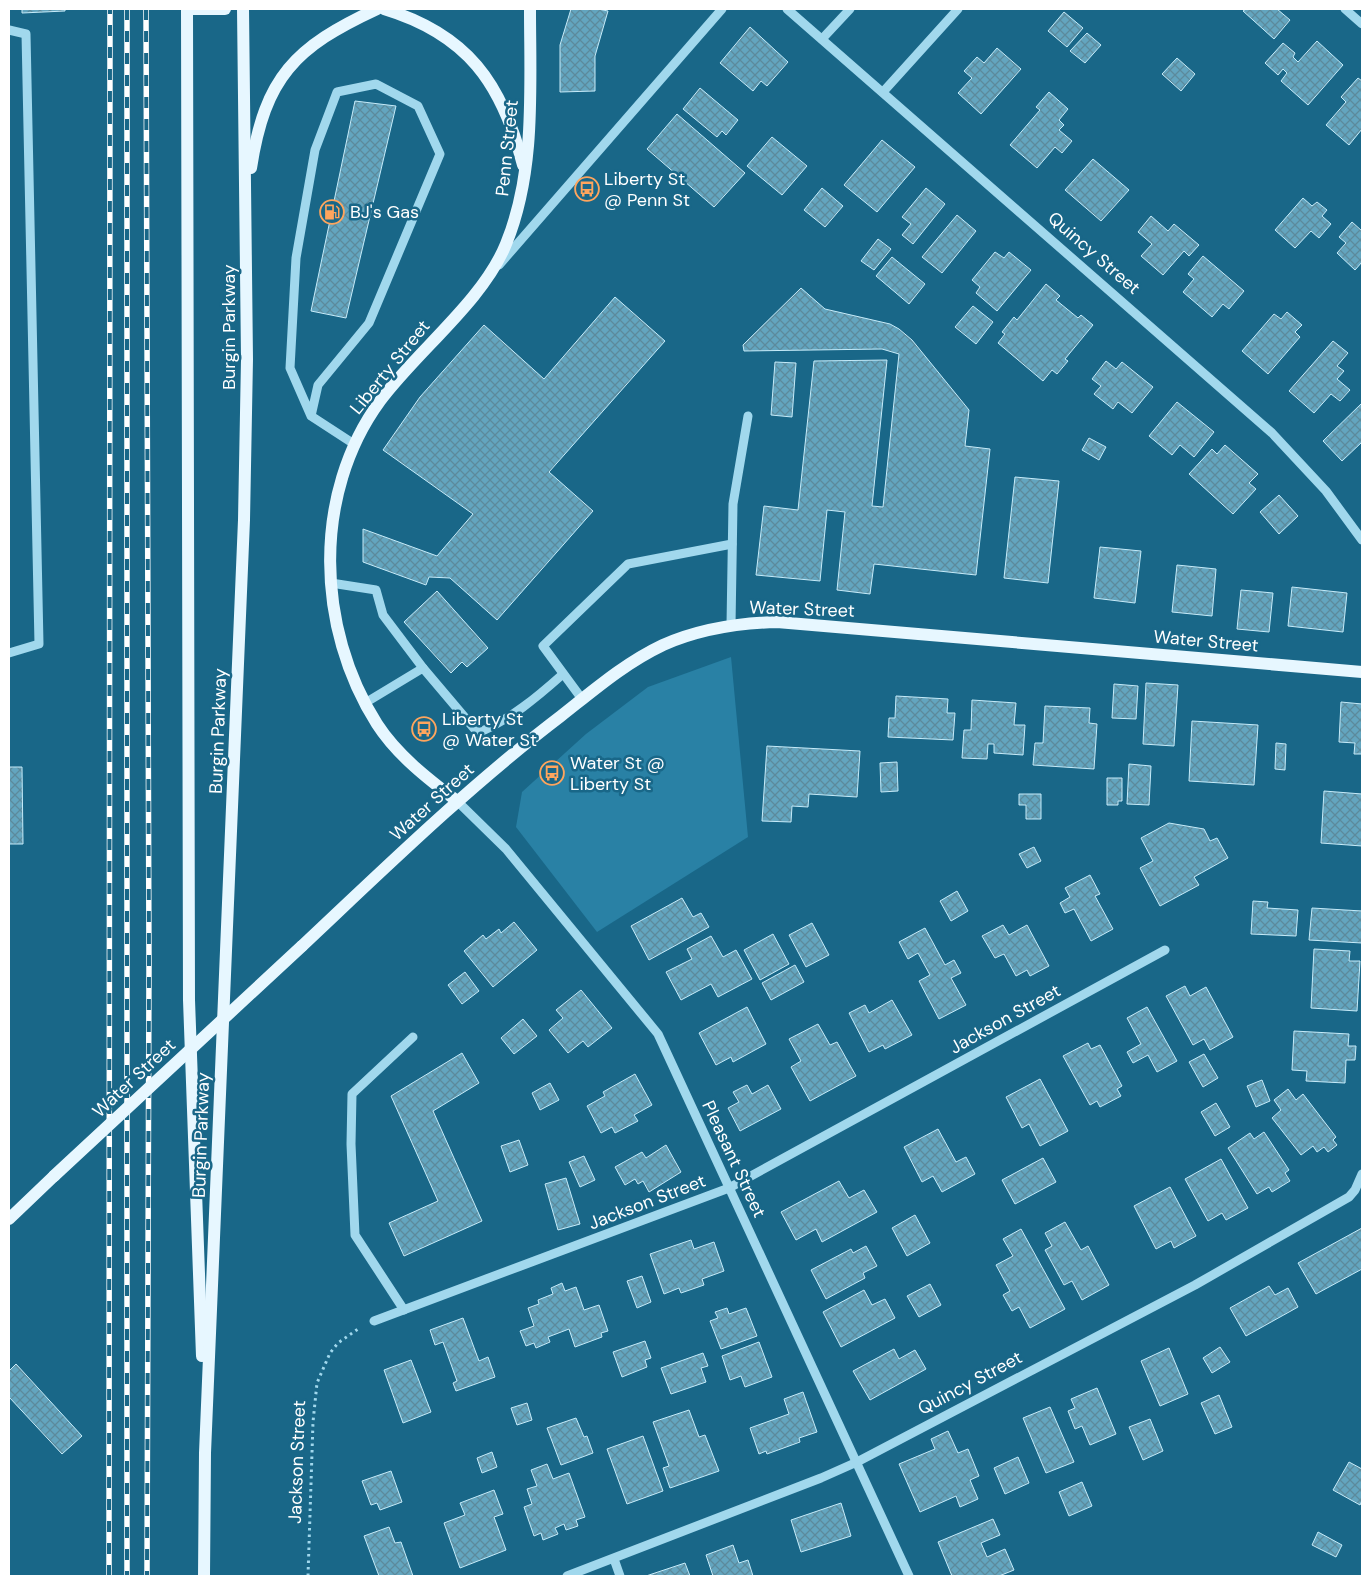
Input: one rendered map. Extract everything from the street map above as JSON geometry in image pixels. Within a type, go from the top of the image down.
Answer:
[{"type":"main road","points":[[187,9],[225,9]]},
{"type":"main road","name":"Burgin Parkway","points":[[187,9],[189,1000],[205,1454]]},
{"type":"main road","name":"Burgin Parkway","points":[[204,1576],[205,1454],[244,520],[247,359],[243,9]]},
{"type":"main road","points":[[245,220],[258,130],[264,111],[281,76],[303,53],[319,41],[376,9]]},
{"type":"main road","points":[[384,9],[433,28],[451,39],[477,65],[489,80],[508,116],[525,175]]},
{"type":"main road","name":"Penn Street","points":[[485,282],[506,245],[518,209],[525,175],[530,84],[530,9]]},
{"type":"main road","name":"Liberty Street","points":[[457,802],[428,779],[393,745],[365,703],[342,647],[331,583],[331,537],[346,464],[354,444],[380,401],[485,282]]},
{"type":"main road","name":"Water Street","points":[[9,1219],[457,802],[524,744],[626,665],[663,645],[686,636],[732,625],[762,622],[1362,672]]},
{"type":"street","name":"Liberty Street","points":[[485,282],[722,9]]},
{"type":"street","name":"Quincy Street","points":[[787,9],[1272,433],[1326,491],[1362,540]]},
{"type":"street","points":[[822,39],[850,9]]},
{"type":"street","points":[[883,92],[958,9]]},
{"type":"street","points":[[1345,9],[1362,24]]},
{"type":"street","points":[[9,30],[26,34],[39,644],[9,652]]},
{"type":"street","points":[[311,416],[318,385],[369,323],[440,154],[418,106],[376,84],[337,92],[315,150],[296,258],[290,368],[311,416],[354,444]]},
{"type":"street","points":[[732,625],[733,504],[748,416]]},
{"type":"street","points":[[582,699],[543,646],[628,564],[732,544]]},
{"type":"street","points":[[331,583],[376,590],[383,616],[423,668],[478,733],[495,726],[528,705],[563,674]]},
{"type":"street","points":[[365,703],[423,668]]},
{"type":"street","name":"Pleasant Street","points":[[457,802],[506,849],[650,1023],[664,1047],[909,1576]]},
{"type":"street","name":"Jackson Street","points":[[374,1321],[729,1188],[1165,950]]},
{"type":"street","points":[[404,1310],[355,1235],[351,1144],[352,1094],[413,1038]]},
{"type":"street","name":"Quincy Street","points":[[567,1576],[821,1478],[857,1462],[1260,1250],[1344,1201],[1355,1190],[1362,1174]]},
{"type":"street","points":[[614,1559],[620,1576]]},
{"type":"path","name":"Jackson Street","points":[[308,1576],[313,1422],[318,1383],[330,1353],[338,1343],[359,1328],[374,1321]]},
{"type":"shaded area","points":[[731,657],[748,837],[597,932],[516,827],[522,792],[586,734],[648,687]]},
{"type":"building","points":[[22,9],[65,9],[65,11],[22,13]]},
{"type":"building","points":[[571,9],[608,11],[595,56],[595,91],[560,92],[560,45]]},
{"type":"building","points":[[1246,9],[1277,9],[1290,20],[1274,39],[1243,11]]},
{"type":"building","points":[[1064,12],[1083,28],[1067,47],[1048,31]]},
{"type":"building","points":[[750,27],[788,62],[767,86],[761,81],[753,91],[720,63]]},
{"type":"building","points":[[1087,33],[1101,45],[1085,63],[1070,51]]},
{"type":"building","points":[[1317,41],[1343,65],[1308,105],[1281,81],[1287,73],[1283,69],[1278,75],[1265,63],[1283,43],[1295,53],[1293,57],[1298,62]]},
{"type":"building","points":[[997,48],[1021,69],[981,114],[958,93],[972,78],[964,71],[977,57],[984,63]]},
{"type":"building","points":[[1177,58],[1195,74],[1181,91],[1162,74]]},
{"type":"building","points":[[1358,78],[1362,81],[1362,129],[1349,145],[1326,125],[1346,102],[1341,97]]},
{"type":"building","points":[[700,88],[738,120],[726,135],[722,131],[717,137],[683,109]]},
{"type":"building","points":[[1049,92],[1068,109],[1059,120],[1064,125],[1059,130],[1072,141],[1062,153],[1055,147],[1037,168],[1010,145],[1040,110],[1036,107]]},
{"type":"building","points":[[355,101],[396,106],[346,318],[311,311]]},
{"type":"building","points":[[677,114],[745,173],[714,207],[647,149]]},
{"type":"building","points":[[772,137],[807,166],[782,195],[747,166]]},
{"type":"building","points":[[882,140],[915,167],[877,212],[844,185]]},
{"type":"building","points":[[1093,159],[1129,190],[1101,221],[1065,190]]},
{"type":"building","points":[[822,188],[843,206],[825,227],[804,210]]},
{"type":"building","points":[[926,188],[945,204],[913,244],[902,235],[911,224],[902,217]]},
{"type":"building","points":[[1303,198],[1312,206],[1317,202],[1327,210],[1322,216],[1331,224],[1319,238],[1311,231],[1295,248],[1275,230]]},
{"type":"building","points":[[957,215],[976,231],[942,273],[922,257]]},
{"type":"building","points":[[1151,216],[1168,231],[1174,224],[1199,245],[1189,256],[1184,251],[1163,275],[1141,256],[1152,244],[1138,232]]},
{"type":"building","points":[[1352,222],[1362,231],[1362,262],[1355,270],[1337,253],[1346,243],[1339,237]]},
{"type":"building","points":[[878,239],[891,249],[874,270],[861,261]]},
{"type":"building","points":[[995,252],[1004,258],[1009,252],[1031,270],[997,311],[976,293],[980,287],[972,280]]},
{"type":"building","points":[[1203,256],[1244,291],[1229,309],[1223,304],[1212,317],[1183,292],[1194,279],[1188,274]]},
{"type":"building","points":[[892,257],[925,284],[909,304],[876,276]]},
{"type":"building","points":[[1046,284],[1060,296],[1056,300],[1078,318],[1081,315],[1093,325],[1065,359],[1068,361],[1057,374],[1052,370],[1043,381],[998,343],[1005,334],[1002,332],[1014,317],[1017,320]]},
{"type":"building","points":[[801,288],[825,309],[890,324],[899,329],[912,340],[969,410],[965,446],[990,449],[976,575],[874,564],[870,594],[837,590],[845,512],[827,510],[820,581],[756,575],[764,506],[798,510],[814,361],[887,360],[872,506],[883,507],[899,354],[882,349],[744,351],[743,345]]},
{"type":"building","points":[[615,297],[665,341],[549,472],[593,511],[497,620],[450,578],[429,577],[426,585],[363,562],[363,529],[437,556],[473,514],[383,450],[420,397],[484,325],[544,379]]},
{"type":"building","points":[[973,306],[993,322],[976,344],[955,327]]},
{"type":"building","points":[[1287,312],[1302,325],[1295,332],[1300,337],[1268,374],[1242,351],[1274,314],[1281,319]]},
{"type":"building","points":[[1333,341],[1348,353],[1337,366],[1344,371],[1337,379],[1350,390],[1340,401],[1331,394],[1314,413],[1289,391]]},
{"type":"building","points":[[1106,361],[1116,369],[1122,362],[1153,387],[1132,413],[1118,402],[1113,409],[1094,394],[1101,386],[1092,379]]},
{"type":"building","points":[[775,362],[796,363],[792,417],[771,415]]},
{"type":"building","points":[[1177,402],[1214,432],[1194,457],[1180,445],[1172,455],[1149,436]]},
{"type":"building","points":[[1362,403],[1362,442],[1342,461],[1323,441]]},
{"type":"building","points":[[1089,438],[1106,447],[1099,460],[1082,450]]},
{"type":"building","points":[[1225,445],[1258,474],[1249,483],[1256,489],[1233,514],[1189,474],[1212,449],[1217,454]]},
{"type":"building","points":[[1015,477],[1059,481],[1048,583],[1004,578]]},
{"type":"building","points":[[1279,495],[1298,516],[1279,534],[1260,512]]},
{"type":"building","points":[[1100,547],[1141,551],[1135,603],[1094,598]]},
{"type":"building","points":[[1177,565],[1216,569],[1212,616],[1172,612]]},
{"type":"building","points":[[1292,587],[1347,593],[1343,632],[1288,626]]},
{"type":"building","points":[[1241,590],[1273,593],[1269,632],[1237,629]]},
{"type":"building","points":[[437,591],[488,648],[467,667],[462,662],[451,673],[404,622]]},
{"type":"building","points":[[1146,683],[1178,685],[1174,746],[1143,744]]},
{"type":"building","points":[[1114,684],[1138,686],[1136,719],[1112,718]]},
{"type":"building","points":[[896,696],[948,699],[947,713],[955,713],[953,740],[888,737],[889,718],[895,718]]},
{"type":"building","points":[[972,700],[1016,703],[1014,725],[1025,725],[1023,755],[994,753],[994,744],[988,744],[987,759],[962,758],[964,730],[971,730]]},
{"type":"building","points":[[1341,702],[1362,704],[1362,754],[1354,754],[1355,743],[1339,742]]},
{"type":"building","points":[[1045,706],[1090,708],[1089,723],[1097,724],[1094,769],[1033,765],[1035,743],[1043,743]]},
{"type":"building","points":[[1192,721],[1258,725],[1254,785],[1189,781]]},
{"type":"building","points":[[1276,743],[1286,744],[1285,770],[1275,769]]},
{"type":"building","points":[[767,746],[860,751],[857,797],[809,794],[808,807],[792,806],[791,822],[762,821]]},
{"type":"building","points":[[897,762],[898,791],[881,792],[880,763]]},
{"type":"building","points":[[1129,764],[1151,766],[1149,805],[1127,804]]},
{"type":"building","points":[[9,767],[22,767],[23,844],[9,844]]},
{"type":"building","points":[[1107,778],[1122,778],[1122,801],[1118,801],[1118,805],[1107,805]]},
{"type":"building","points":[[1324,791],[1362,794],[1362,846],[1321,843]]},
{"type":"building","points":[[1019,794],[1041,794],[1041,819],[1026,819],[1026,805],[1019,805]]},
{"type":"building","points":[[1169,823],[1204,829],[1210,841],[1217,838],[1228,858],[1194,877],[1199,885],[1160,906],[1140,868],[1153,861],[1141,838]]},
{"type":"building","points":[[1034,847],[1041,861],[1027,868],[1019,854]]},
{"type":"building","points":[[1090,875],[1100,894],[1095,896],[1113,929],[1091,941],[1074,909],[1065,913],[1060,903],[1070,897],[1065,888]]},
{"type":"building","points":[[957,891],[968,911],[951,921],[940,901]]},
{"type":"building","points":[[682,898],[693,917],[701,913],[709,927],[649,960],[631,926]]},
{"type":"building","points":[[1253,901],[1268,902],[1267,908],[1298,910],[1296,936],[1251,934]]},
{"type":"building","points":[[1312,908],[1362,911],[1362,943],[1309,940]]},
{"type":"building","points":[[514,922],[537,950],[493,987],[464,951],[483,935],[486,939],[499,929],[501,933]]},
{"type":"building","points":[[812,923],[829,955],[806,967],[789,935]]},
{"type":"building","points":[[1003,925],[1009,935],[1027,925],[1049,966],[1030,976],[1027,970],[1016,976],[1004,954],[995,958],[982,936]]},
{"type":"building","points":[[925,928],[945,965],[954,960],[961,973],[951,978],[966,1005],[939,1019],[919,981],[930,975],[918,953],[908,959],[899,942]]},
{"type":"building","points":[[773,934],[789,964],[760,980],[744,950]]},
{"type":"building","points":[[711,936],[723,957],[736,950],[752,979],[718,997],[711,984],[681,1000],[666,972],[692,959],[687,949]]},
{"type":"building","points":[[1314,949],[1350,951],[1349,961],[1360,961],[1357,1011],[1311,1008]]},
{"type":"building","points":[[795,965],[804,982],[771,1000],[762,983]]},
{"type":"building","points":[[465,972],[479,991],[462,1004],[448,985]]},
{"type":"building","points":[[1185,986],[1190,996],[1206,987],[1233,1037],[1210,1050],[1204,1039],[1193,1045],[1166,996]]},
{"type":"building","points":[[581,990],[612,1028],[588,1047],[583,1041],[568,1053],[549,1030],[563,1018],[556,1010]]},
{"type":"building","points":[[892,1000],[912,1035],[885,1049],[883,1045],[869,1052],[849,1013],[865,1005],[869,1013]]},
{"type":"building","points":[[747,1007],[766,1044],[733,1062],[731,1057],[716,1065],[699,1033]]},
{"type":"building","points":[[1147,1007],[1177,1061],[1157,1072],[1148,1055],[1133,1063],[1127,1052],[1141,1044],[1127,1018]]},
{"type":"building","points":[[523,1019],[537,1036],[514,1054],[501,1038]]},
{"type":"building","points":[[818,1024],[830,1045],[837,1042],[856,1076],[810,1101],[791,1067],[801,1061],[789,1039]]},
{"type":"building","points":[[1294,1031],[1349,1034],[1348,1046],[1356,1046],[1355,1060],[1346,1060],[1345,1083],[1306,1081],[1307,1071],[1292,1070]]},
{"type":"building","points":[[1088,1043],[1091,1049],[1100,1045],[1122,1086],[1117,1089],[1121,1096],[1100,1107],[1097,1101],[1090,1105],[1063,1056]]},
{"type":"building","points":[[462,1053],[479,1083],[433,1111],[482,1221],[404,1256],[389,1223],[438,1201],[391,1096]]},
{"type":"building","points":[[1204,1054],[1218,1078],[1203,1087],[1189,1062]]},
{"type":"building","points":[[635,1074],[652,1105],[634,1115],[638,1121],[615,1133],[612,1127],[601,1133],[587,1106],[605,1096],[603,1092]]},
{"type":"building","points":[[1040,1079],[1068,1131],[1040,1146],[1029,1124],[1022,1128],[1006,1097]]},
{"type":"building","points":[[1262,1080],[1270,1101],[1256,1107],[1247,1086]]},
{"type":"building","points":[[550,1083],[559,1100],[540,1110],[532,1093]]},
{"type":"building","points":[[747,1085],[752,1094],[768,1085],[781,1109],[740,1131],[728,1108],[739,1102],[733,1092]]},
{"type":"building","points":[[1288,1089],[1296,1100],[1303,1094],[1336,1137],[1333,1140],[1337,1145],[1328,1152],[1324,1147],[1317,1152],[1313,1146],[1301,1155],[1272,1118],[1281,1110],[1274,1100]]},
{"type":"building","points":[[1216,1103],[1230,1127],[1215,1136],[1201,1112]]},
{"type":"building","points":[[938,1129],[956,1162],[966,1157],[975,1174],[942,1192],[933,1176],[922,1182],[904,1147]]},
{"type":"building","points":[[1264,1132],[1289,1170],[1285,1173],[1290,1181],[1272,1192],[1269,1187],[1257,1194],[1228,1148],[1250,1133],[1254,1139]]},
{"type":"building","points":[[519,1140],[528,1165],[510,1172],[501,1146]]},
{"type":"building","points":[[666,1145],[681,1172],[649,1192],[643,1181],[638,1184],[635,1179],[625,1185],[615,1167],[642,1152],[646,1158]]},
{"type":"building","points":[[584,1156],[595,1180],[580,1187],[569,1162]]},
{"type":"building","points":[[1043,1158],[1056,1182],[1015,1204],[1002,1180]]},
{"type":"building","points":[[1221,1159],[1248,1208],[1226,1220],[1222,1213],[1208,1221],[1185,1179]]},
{"type":"building","points":[[566,1178],[580,1224],[558,1230],[545,1184]]},
{"type":"building","points":[[839,1181],[849,1198],[864,1190],[877,1212],[822,1242],[816,1229],[796,1240],[781,1212]]},
{"type":"building","points":[[1170,1187],[1196,1236],[1174,1248],[1171,1241],[1156,1249],[1134,1206]]},
{"type":"building","points":[[915,1215],[930,1243],[907,1256],[892,1228]]},
{"type":"building","points":[[1065,1222],[1081,1250],[1088,1246],[1109,1285],[1082,1300],[1072,1281],[1064,1285],[1045,1250],[1052,1246],[1045,1233]]},
{"type":"building","points":[[1362,1228],[1362,1269],[1316,1294],[1298,1263]]},
{"type":"building","points":[[1021,1229],[1065,1309],[1030,1328],[1019,1307],[1012,1311],[1003,1295],[1010,1291],[996,1265],[1013,1256],[1003,1239]]},
{"type":"building","points":[[691,1240],[694,1249],[714,1242],[724,1271],[702,1279],[704,1285],[681,1293],[679,1288],[664,1294],[650,1254]]},
{"type":"building","points":[[866,1246],[877,1266],[863,1273],[865,1278],[826,1299],[811,1270],[851,1249],[853,1253]]},
{"type":"building","points":[[642,1276],[651,1302],[637,1308],[627,1281]]},
{"type":"building","points":[[562,1283],[565,1291],[576,1287],[584,1310],[599,1305],[608,1331],[601,1333],[602,1337],[575,1347],[569,1329],[548,1337],[550,1342],[536,1348],[534,1343],[526,1346],[520,1331],[534,1326],[528,1308],[539,1304],[538,1300],[553,1294],[551,1288]]},
{"type":"building","points":[[930,1284],[941,1305],[919,1317],[907,1296]]},
{"type":"building","points":[[1269,1286],[1275,1295],[1288,1288],[1298,1307],[1246,1336],[1230,1308]]},
{"type":"building","points":[[864,1290],[872,1305],[885,1299],[895,1318],[841,1347],[823,1312]]},
{"type":"building","points":[[727,1308],[729,1314],[746,1308],[757,1336],[721,1349],[710,1321],[718,1318],[715,1312]]},
{"type":"building","points":[[463,1318],[479,1361],[488,1357],[495,1377],[456,1391],[453,1383],[457,1381],[443,1342],[435,1345],[430,1330]]},
{"type":"building","points":[[645,1341],[651,1358],[645,1360],[647,1367],[622,1377],[613,1352]]},
{"type":"building","points":[[759,1342],[772,1377],[745,1387],[741,1376],[730,1380],[722,1356]]},
{"type":"building","points":[[1220,1347],[1230,1362],[1212,1373],[1203,1358]]},
{"type":"building","points":[[1169,1348],[1188,1394],[1160,1406],[1141,1361]]},
{"type":"building","points":[[894,1349],[899,1359],[915,1350],[926,1369],[870,1400],[853,1371]]},
{"type":"building","points":[[703,1353],[708,1366],[701,1368],[706,1382],[671,1394],[661,1368]]},
{"type":"building","points":[[411,1360],[431,1412],[403,1423],[384,1370]]},
{"type":"building","points":[[16,1364],[82,1436],[62,1454],[9,1397],[9,1371]]},
{"type":"building","points":[[1097,1388],[1116,1434],[1090,1445],[1082,1426],[1075,1429],[1068,1411],[1075,1408],[1071,1399]]},
{"type":"building","points":[[803,1392],[817,1432],[799,1438],[800,1442],[767,1454],[766,1451],[759,1454],[750,1428],[789,1414],[784,1399]]},
{"type":"building","points":[[1219,1395],[1232,1427],[1215,1434],[1201,1403]]},
{"type":"building","points":[[527,1403],[532,1420],[517,1425],[511,1408]]},
{"type":"building","points":[[1050,1407],[1074,1462],[1046,1473],[1023,1418]]},
{"type":"building","points":[[689,1410],[699,1437],[705,1435],[719,1471],[670,1488],[663,1468],[669,1466],[653,1422]]},
{"type":"building","points":[[576,1418],[584,1437],[587,1436],[593,1453],[561,1465],[547,1428]]},
{"type":"building","points":[[1150,1419],[1163,1451],[1143,1460],[1129,1427]]},
{"type":"building","points":[[948,1431],[958,1453],[968,1449],[979,1476],[970,1480],[978,1499],[960,1507],[956,1496],[920,1512],[899,1464],[935,1449],[931,1439]]},
{"type":"building","points":[[643,1436],[663,1491],[627,1504],[607,1449]]},
{"type":"building","points":[[492,1452],[497,1467],[482,1473],[477,1458]]},
{"type":"building","points":[[1018,1457],[1029,1483],[1005,1494],[994,1468]]},
{"type":"building","points":[[1349,1462],[1362,1469],[1362,1501],[1360,1505],[1333,1490]]},
{"type":"building","points":[[547,1464],[553,1479],[569,1473],[585,1517],[576,1520],[578,1526],[566,1530],[564,1524],[555,1528],[558,1534],[543,1540],[541,1533],[534,1536],[524,1507],[532,1504],[527,1489],[537,1486],[531,1470]]},
{"type":"building","points":[[391,1471],[402,1502],[380,1510],[377,1503],[371,1505],[362,1481]]},
{"type":"building","points":[[1082,1482],[1092,1506],[1069,1516],[1059,1492]]},
{"type":"building","points":[[494,1490],[503,1514],[494,1517],[506,1550],[460,1568],[444,1523],[465,1515],[460,1503]]},
{"type":"building","points":[[841,1503],[851,1536],[801,1552],[791,1520]]},
{"type":"building","points":[[993,1519],[1000,1535],[981,1543],[987,1557],[1005,1549],[1014,1570],[999,1576],[952,1576],[938,1542]]},
{"type":"building","points":[[389,1527],[395,1543],[401,1542],[413,1576],[379,1576],[364,1536]]},
{"type":"building","points":[[1318,1532],[1342,1545],[1336,1557],[1312,1545]]},
{"type":"building","points":[[733,1545],[739,1563],[748,1560],[753,1576],[713,1576],[706,1555]]},
{"type":"building","points":[[685,1563],[690,1576],[646,1576]]},
{"type":"railway","points":[[109,1576],[110,9]]},
{"type":"railway","points":[[127,9],[127,1576]]},
{"type":"railway","points":[[146,9],[149,967],[147,1576]]},
{"type":"place","name":"Liberty St @ Penn St","points":[[587,189]]},
{"type":"place","name":"BJ's Gas","points":[[332,212]]},
{"type":"place","name":"Liberty St @ Water St","points":[[424,729]]},
{"type":"place","name":"Water St @ Liberty St","points":[[552,773]]}]
